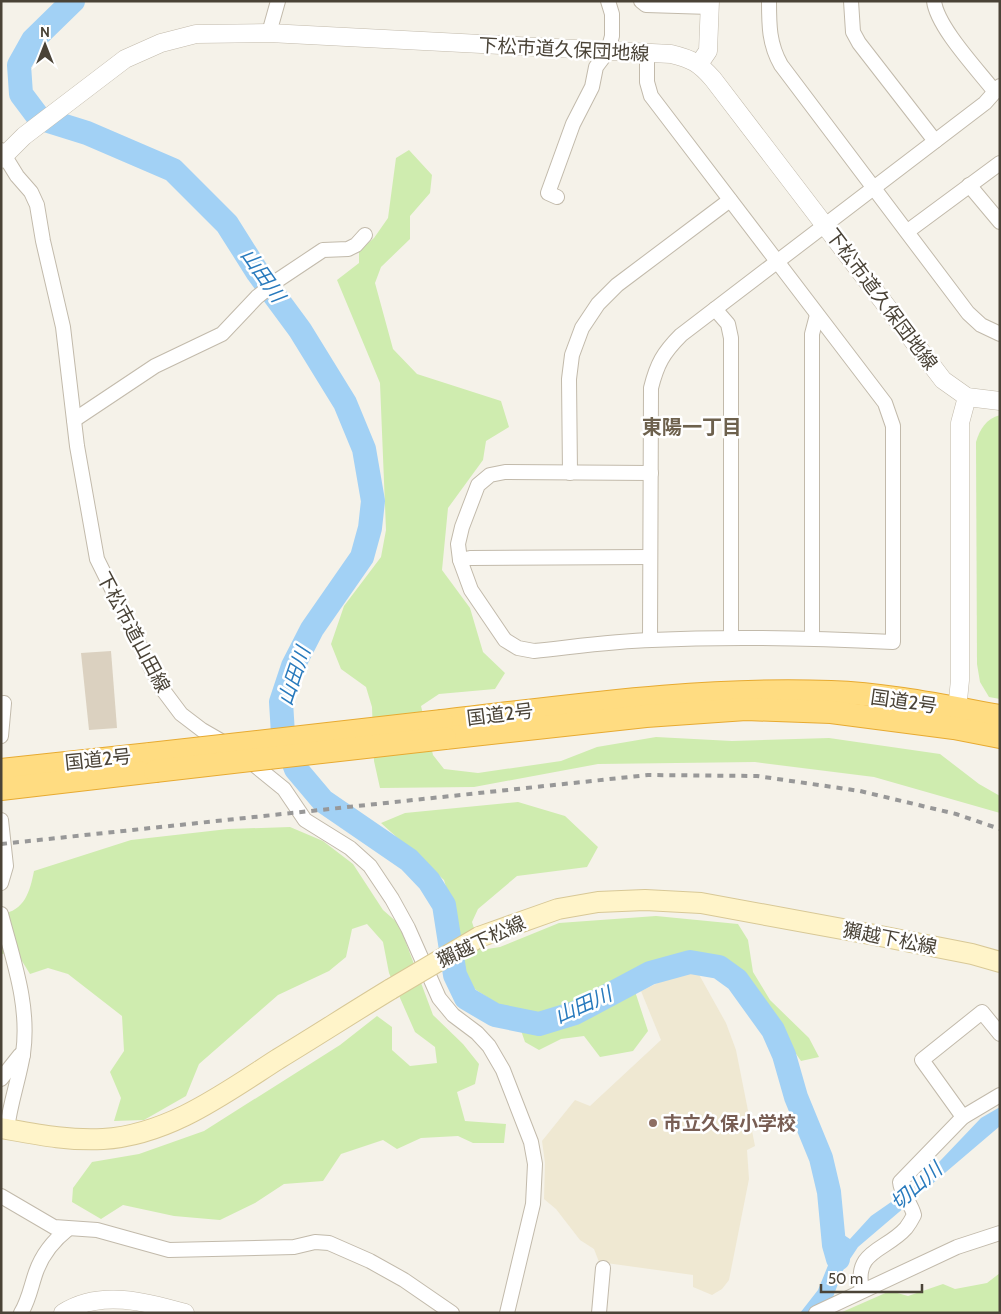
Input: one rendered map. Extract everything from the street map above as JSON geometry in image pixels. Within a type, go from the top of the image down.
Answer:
[{"type":"highway","name":"国道2号","points":[[1,770],[152,762],[443,729],[746,709],[956,718],[1000,716]]},
{"type":"highway","name":"国道2号","points":[[956,718],[1000,737]]},
{"type":"highway","name":"国道2号","points":[[1,789],[152,762]]},
{"type":"main road","name":"獺越下松線","points":[[4,1128],[73,1139],[105,1139],[145,1131],[183,1117],[479,937],[558,908],[598,902],[645,900],[701,903],[924,944],[1000,962]]},
{"type":"street","points":[[269,33],[278,1]]},
{"type":"street","points":[[557,198],[548,193],[573,124],[592,87],[596,67],[608,51],[612,36],[612,14],[608,1]]},
{"type":"street","points":[[641,1],[646,5],[710,4],[708,51],[699,64]]},
{"type":"street","points":[[769,1],[770,38],[773,51],[781,65],[968,313],[982,325],[1000,334]]},
{"type":"street","points":[[851,1],[853,32],[859,43],[935,141]]},
{"type":"street","points":[[650,640],[651,388],[658,364],[675,341],[985,103],[997,89],[945,28],[935,11],[934,1]]},
{"type":"street","name":"下松市道久保団地線","points":[[2,155],[86,86],[125,59],[161,42],[196,34],[269,33],[671,54],[699,64],[825,224],[943,380],[967,397],[1000,401]]},
{"type":"street","points":[[647,54],[647,82],[650,96],[885,403],[893,426],[893,642],[812,638],[650,640],[534,651],[518,648],[505,640],[471,590],[460,560],[458,544],[462,527],[478,485],[490,475],[505,472],[650,473]]},
{"type":"street","name":"下松市道山田線","points":[[2,155],[31,192],[37,205],[43,241],[63,327],[90,530],[97,558],[115,600],[160,686],[181,714],[265,772],[284,789],[305,820],[350,848],[370,866],[392,899],[408,928],[438,998],[453,1015],[477,1033],[489,1046],[503,1070],[531,1142],[535,1164],[532,1204],[508,1313]]},
{"type":"street","points":[[908,232],[1000,163]]},
{"type":"street","points":[[970,185],[1000,222]]},
{"type":"street","points":[[570,473],[569,379],[572,355],[582,328],[598,304],[617,286],[730,200]]},
{"type":"street","points":[[74,420],[155,366],[222,334],[278,280],[323,250],[348,248],[356,244],[365,235]]},
{"type":"street","points":[[715,309],[728,324],[731,338],[731,638]]},
{"type":"street","points":[[812,638],[812,334],[817,315]]},
{"type":"street","points":[[956,718],[960,423],[967,397]]},
{"type":"street","points":[[460,560],[470,558],[650,557]]},
{"type":"street","points":[[1,736],[4,703]]},
{"type":"street","points":[[1,820],[6,866],[1,883]]},
{"type":"street","points":[[1,914],[20,981],[24,1006],[23,1055],[4,1128]]},
{"type":"street","points":[[964,1117],[922,1060],[982,1012],[1000,1034]]},
{"type":"street","points":[[1,1079],[13,1061],[23,1055]]},
{"type":"street","points":[[862,1290],[862,1266],[870,1254],[905,1229],[914,1215],[912,1208],[901,1192],[900,1182],[964,1117],[1000,1095]]},
{"type":"street","points":[[1,1196],[45,1223],[68,1229],[97,1230],[169,1250],[294,1247],[315,1242],[329,1243],[345,1248],[395,1275],[452,1313]]},
{"type":"street","points":[[21,1313],[28,1303],[41,1261],[56,1239],[68,1229]]},
{"type":"street","points":[[816,1313],[956,1247],[1000,1233]]},
{"type":"street","points":[[599,1313],[603,1268]]},
{"type":"street","points":[[63,1313],[92,1302],[111,1299],[139,1301],[186,1313]]},
{"type":"shaded area","name":"市立久保小学校","points":[[683,971],[697,971],[726,1023],[736,1050],[755,1146],[747,1150],[749,1179],[729,1280],[722,1289],[712,1295],[693,1287],[693,1275],[599,1262],[594,1249],[580,1240],[556,1209],[544,1199],[545,1163],[542,1141],[575,1100],[590,1106],[661,1040],[641,991]]},
{"type":"green space","points":[[409,150],[432,175],[430,193],[410,216],[410,239],[381,267],[375,283],[393,349],[417,374],[501,401],[509,427],[486,441],[483,460],[448,508],[442,570],[470,608],[483,652],[505,673],[495,689],[439,694],[421,706],[433,755],[444,769],[478,773],[561,761],[597,747],[656,737],[732,741],[829,738],[940,754],[979,784],[1000,796],[1000,813],[874,777],[755,762],[598,764],[474,787],[380,788],[374,761],[372,707],[366,687],[341,669],[331,644],[344,606],[381,557],[386,530],[380,383],[337,280],[359,263],[359,251],[374,238],[388,218],[396,158]]},
{"type":"green space","points":[[1000,415],[1000,699],[989,697],[980,682],[977,664],[976,442],[984,425]]},
{"type":"green space","points":[[518,802],[565,816],[598,847],[587,867],[517,876],[478,909],[472,922],[481,950],[500,947],[559,923],[656,916],[738,924],[748,940],[753,972],[770,1000],[809,1038],[819,1057],[801,1061],[743,978],[718,962],[681,961],[630,976],[648,1031],[633,1051],[600,1057],[584,1036],[561,1039],[539,1050],[525,1042],[516,1016],[470,986],[459,963],[453,911],[444,880],[381,823],[405,813]]},
{"type":"green space","points":[[290,827],[323,841],[353,864],[383,910],[399,924],[433,1015],[463,1044],[479,1064],[475,1084],[457,1092],[465,1121],[506,1124],[504,1143],[473,1143],[458,1136],[421,1138],[397,1149],[383,1140],[341,1154],[323,1181],[284,1184],[255,1203],[220,1220],[174,1216],[123,1205],[101,1219],[72,1202],[73,1188],[92,1162],[139,1154],[204,1131],[340,1045],[377,1016],[392,1027],[392,1050],[410,1066],[437,1063],[435,1047],[415,1032],[389,973],[383,942],[367,924],[352,929],[346,957],[329,971],[278,995],[199,1064],[186,1096],[144,1120],[114,1121],[121,1098],[110,1072],[124,1051],[122,1016],[68,974],[48,968],[30,974],[17,953],[1,954],[1,914],[16,909],[25,899],[31,886],[34,871],[131,840],[228,829]]},
{"type":"green space","points":[[1000,1273],[1000,1313],[840,1313],[890,1291],[908,1296],[943,1284],[955,1289],[987,1283]]},
{"type":"water","name":"切山川","points":[[1000,1107],[1000,1126],[858,1247],[844,1268],[827,1313],[800,1313],[818,1290],[829,1263],[830,1226],[850,1239],[871,1216],[920,1182],[981,1118]]},
{"type":"building","points":[[111,651],[117,728],[89,730],[81,653]]},
{"type":"waterway","name":"山田川","points":[[73,1],[33,40],[19,65],[21,94],[39,118],[87,133],[173,170],[227,224],[258,273],[300,330],[345,403],[364,449],[373,501],[370,528],[362,557],[312,629],[293,666],[281,702],[283,734],[296,769],[323,801],[409,860],[429,881],[444,905],[455,975],[466,998],[495,1015],[539,1024],[575,1013],[650,973],[690,962],[719,967],[737,980],[773,1030],[784,1055],[796,1097],[821,1158],[829,1192],[834,1245],[838,1259]]},
{"type":"railway","points":[[1,844],[648,775],[757,776],[860,791],[956,814],[1000,829]]},
{"type":"place","name":"市立久保小学校","points":[[653,1123]]},
{"type":"district","name":"東陽一丁目","points":[[692,427]]}]
